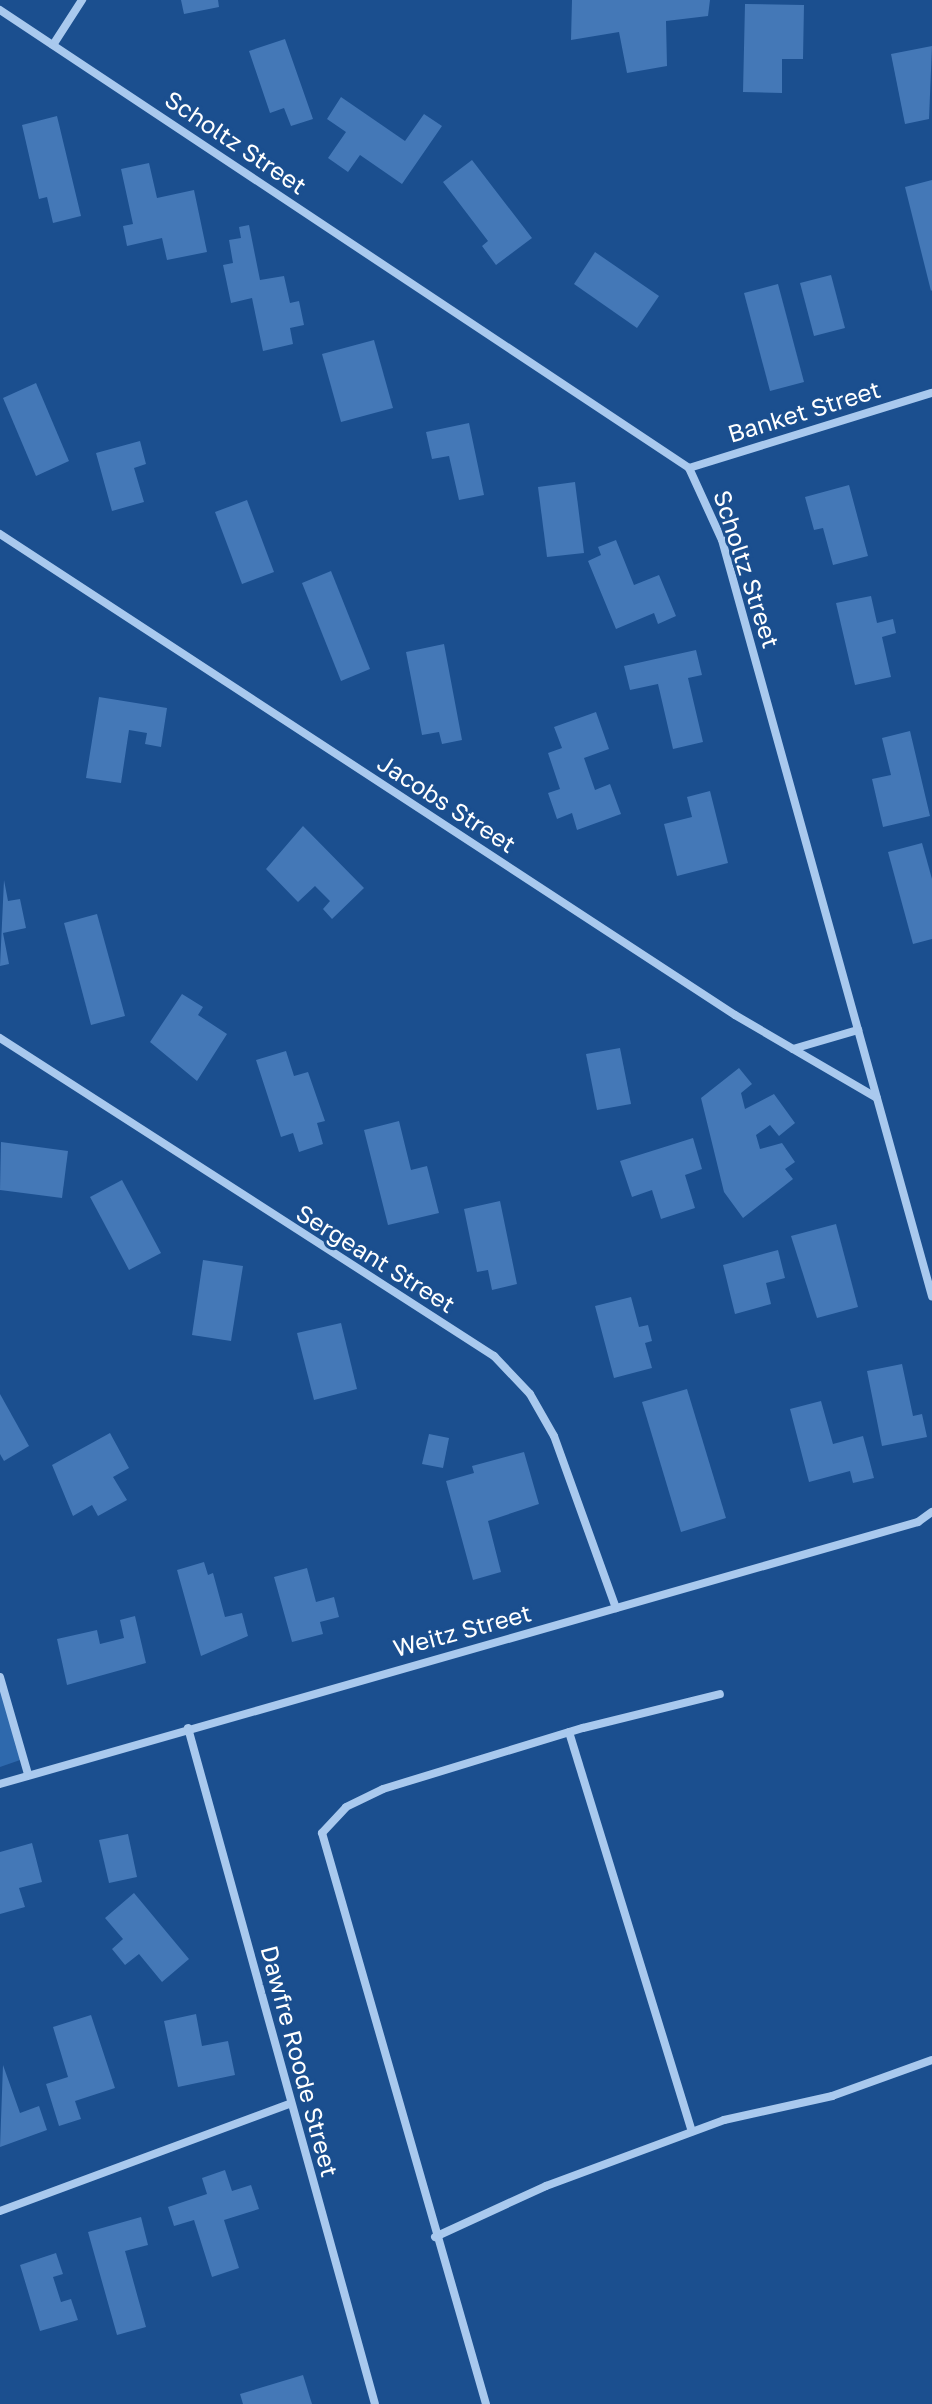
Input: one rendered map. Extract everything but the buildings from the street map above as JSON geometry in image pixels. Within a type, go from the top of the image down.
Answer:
[{"type":"street","points":[[53,45],[82,0]]},
{"type":"street","name":"Scholtz Street","points":[[0,10],[689,468],[722,540],[932,1296]]},
{"type":"street","name":"Banket Street","points":[[689,468],[932,393]]},
{"type":"street","name":"Jacobs Street","points":[[0,534],[793,1049],[877,1098]]},
{"type":"street","points":[[793,1049],[858,1030]]},
{"type":"street","name":"Sergeant Street","points":[[0,1038],[494,1356],[530,1394],[554,1436],[616,1608]]},
{"type":"street","name":"Weitz Street","points":[[0,1784],[918,1522],[932,1512]]},
{"type":"street","points":[[0,1677],[28,1774]]},
{"type":"street","points":[[486,2404],[435,2237],[322,1833],[346,1807],[383,1789],[569,1732],[720,1694]]},
{"type":"street","name":"Dawfre Roode Street","points":[[188,1728],[375,2404]]},
{"type":"street","points":[[569,1732],[692,2132]]},
{"type":"street","points":[[435,2237],[517,2197],[692,2132],[786,2103],[832,2096],[932,2060]]},
{"type":"street","points":[[0,2211],[290,2104]]},
{"type":"shaded area","points":[[0,1688],[23,1759],[0,1767]]}]
